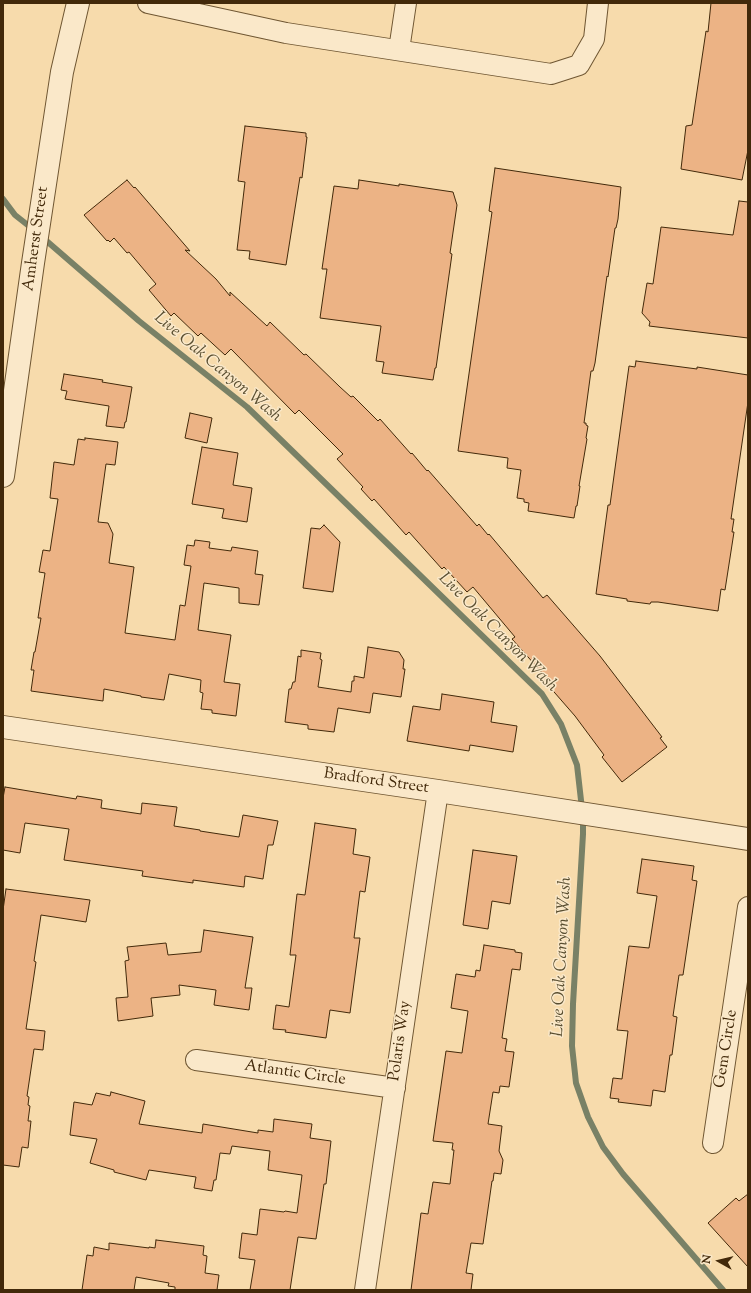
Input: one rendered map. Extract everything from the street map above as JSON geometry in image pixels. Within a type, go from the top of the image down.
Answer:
[{"type":"street","name":"Amherst Street","points":[[3,476],[6,427],[62,72],[78,3]]},
{"type":"street","points":[[148,3],[208,9],[286,33],[551,74],[579,65],[594,39],[598,3]]},
{"type":"street","points":[[399,50],[406,3]]},
{"type":"street","name":"Bradford Street","points":[[3,727],[748,838]]},
{"type":"street","name":"Polaris Way","points":[[364,1290],[438,791]]},
{"type":"street","name":"Gem Circle","points":[[713,1143],[748,907]]},
{"type":"street","name":"Atlantic Circle","points":[[196,1060],[394,1088]]},
{"type":"building","points":[[711,3],[748,3],[748,150],[742,180],[681,169],[686,126],[692,125],[706,31],[708,32]]},
{"type":"building","points":[[245,126],[306,133],[307,137],[302,178],[300,177],[286,265],[249,259],[250,251],[237,250],[245,182],[238,181]]},
{"type":"building","points":[[495,168],[621,187],[618,219],[615,228],[608,277],[607,276],[595,363],[593,371],[591,371],[584,423],[588,426],[587,439],[574,518],[528,511],[529,503],[524,502],[524,499],[517,498],[521,470],[507,468],[508,458],[458,451],[492,212],[489,211]]},
{"type":"building","points":[[127,180],[134,188],[135,187],[190,251],[185,250],[216,279],[230,296],[230,292],[267,326],[270,322],[351,397],[353,396],[378,421],[380,419],[427,471],[428,470],[477,526],[479,524],[488,535],[489,534],[543,598],[547,595],[600,656],[662,737],[660,738],[667,747],[622,782],[602,757],[604,755],[575,716],[541,677],[544,675],[512,639],[515,637],[473,587],[467,592],[444,567],[442,569],[409,532],[406,535],[374,499],[372,501],[361,489],[363,487],[337,459],[343,454],[299,410],[295,414],[231,349],[225,355],[201,333],[198,336],[174,313],[171,316],[149,290],[156,284],[129,252],[127,253],[114,238],[110,242],[108,240],[107,241],[84,215]]},
{"type":"building","points":[[359,180],[453,192],[457,205],[450,253],[452,254],[433,380],[382,373],[384,362],[376,361],[381,326],[320,318],[327,269],[322,269],[334,186],[358,189]]},
{"type":"building","points":[[739,201],[748,202],[748,338],[649,326],[650,322],[642,313],[647,283],[653,284],[661,227],[733,235]]},
{"type":"building","points":[[636,361],[697,369],[697,367],[748,375],[748,402],[731,519],[734,519],[732,532],[734,532],[725,590],[721,589],[718,611],[658,602],[651,602],[650,604],[627,601],[627,599],[596,594],[629,366],[635,367]]},
{"type":"building","points":[[64,374],[103,380],[102,382],[132,387],[124,428],[106,426],[109,406],[65,399],[67,391],[61,390]]},
{"type":"building","points":[[190,413],[212,418],[207,443],[185,438]]},
{"type":"building","points":[[85,438],[118,442],[115,465],[106,464],[98,522],[108,523],[113,534],[109,563],[134,567],[125,633],[175,640],[180,605],[185,606],[191,566],[184,565],[187,545],[194,546],[195,540],[210,542],[209,548],[231,551],[232,547],[258,551],[255,574],[263,575],[259,605],[239,603],[239,588],[204,583],[198,630],[231,635],[224,682],[240,684],[236,716],[212,713],[212,710],[201,709],[203,693],[200,692],[201,680],[169,674],[164,700],[104,689],[103,701],[31,691],[34,670],[31,670],[41,618],[38,618],[45,573],[39,572],[43,550],[50,551],[58,499],[50,498],[54,462],[74,465],[78,439],[85,440]]},
{"type":"building","points":[[202,447],[238,453],[233,485],[252,488],[247,522],[222,518],[224,509],[192,504]]},
{"type":"building","points":[[324,525],[340,542],[333,592],[303,588],[311,528],[320,529]]},
{"type":"building","points":[[368,647],[399,652],[404,660],[403,669],[405,669],[401,697],[373,693],[370,713],[338,708],[334,732],[308,729],[308,725],[285,722],[289,689],[291,689],[293,682],[295,682],[298,656],[301,657],[301,650],[321,653],[320,659],[322,660],[318,687],[351,692],[354,676],[364,678]]},
{"type":"building","points":[[442,694],[494,702],[491,722],[517,726],[513,752],[470,745],[469,751],[407,741],[413,706],[440,710]]},
{"type":"building","points":[[5,787],[76,799],[77,796],[102,800],[101,808],[141,814],[142,803],[177,807],[174,826],[239,837],[243,815],[278,821],[273,845],[268,845],[263,879],[245,876],[244,887],[193,880],[193,883],[142,876],[143,871],[64,860],[69,829],[25,823],[20,853],[3,850],[3,798]]},
{"type":"building","points":[[315,823],[356,829],[353,854],[370,857],[365,892],[360,891],[354,938],[360,938],[350,1013],[330,1010],[326,1038],[273,1029],[276,1005],[289,1007],[296,955],[290,955],[297,894],[305,895]]},
{"type":"building","points":[[473,850],[517,856],[510,904],[492,901],[488,929],[463,925]]},
{"type":"building","points":[[642,859],[694,866],[692,880],[697,881],[683,975],[679,975],[673,1016],[677,1017],[665,1092],[653,1090],[651,1106],[618,1102],[619,1099],[610,1098],[613,1078],[622,1079],[628,1031],[617,1030],[629,946],[649,948],[657,896],[637,893]]},
{"type":"building","points":[[6,889],[90,900],[86,922],[41,915],[26,1029],[45,1031],[43,1050],[34,1049],[27,1096],[29,1097],[28,1105],[30,1106],[28,1121],[31,1121],[28,1148],[22,1147],[19,1167],[3,1165],[3,910]]},
{"type":"building","points":[[204,930],[253,937],[245,988],[252,988],[249,1010],[214,1005],[216,990],[179,985],[180,995],[151,998],[153,1016],[118,1021],[116,998],[128,997],[125,961],[129,960],[127,947],[166,943],[168,955],[201,952]]},
{"type":"building","points":[[484,945],[515,950],[515,952],[522,953],[520,970],[512,969],[502,1038],[507,1039],[505,1051],[514,1052],[509,1087],[500,1086],[499,1093],[493,1092],[488,1124],[502,1126],[499,1151],[503,1160],[501,1174],[494,1173],[483,1244],[471,1243],[466,1273],[473,1274],[471,1290],[411,1290],[421,1213],[428,1214],[433,1182],[450,1184],[454,1150],[452,1150],[453,1143],[433,1141],[446,1051],[462,1053],[468,1011],[451,1008],[456,974],[475,977],[476,970],[480,971]]},
{"type":"building","points":[[111,1092],[145,1101],[139,1124],[202,1133],[203,1124],[258,1133],[258,1130],[273,1132],[274,1119],[312,1124],[310,1138],[331,1141],[326,1184],[324,1184],[316,1239],[298,1237],[290,1290],[250,1290],[255,1260],[239,1258],[242,1233],[257,1235],[260,1209],[297,1213],[302,1175],[268,1170],[270,1151],[232,1146],[230,1154],[220,1153],[216,1180],[214,1180],[212,1191],[194,1188],[196,1177],[149,1170],[146,1180],[114,1172],[114,1170],[90,1163],[97,1139],[70,1135],[74,1102],[92,1105],[96,1093],[110,1096]]},
{"type":"building","points":[[748,1194],[748,1267],[708,1223],[736,1198],[739,1201]]},
{"type":"building","points":[[156,1240],[204,1246],[203,1255],[207,1256],[205,1273],[219,1275],[217,1290],[175,1290],[175,1287],[168,1286],[169,1283],[136,1277],[134,1290],[82,1290],[87,1255],[93,1256],[94,1247],[109,1250],[109,1243],[155,1248]]},
{"type":"waterway","name":"Live Oak Canyon Wash","points":[[3,199],[15,215],[34,230]]},
{"type":"waterway","name":"Live Oak Canyon Wash","points":[[42,237],[139,321],[247,407],[542,694],[561,724],[577,765],[582,809]]},
{"type":"waterway","name":"Live Oak Canyon Wash","points":[[583,818],[573,1004],[572,1046],[576,1083],[588,1117],[603,1147],[623,1174],[723,1290]]}]
